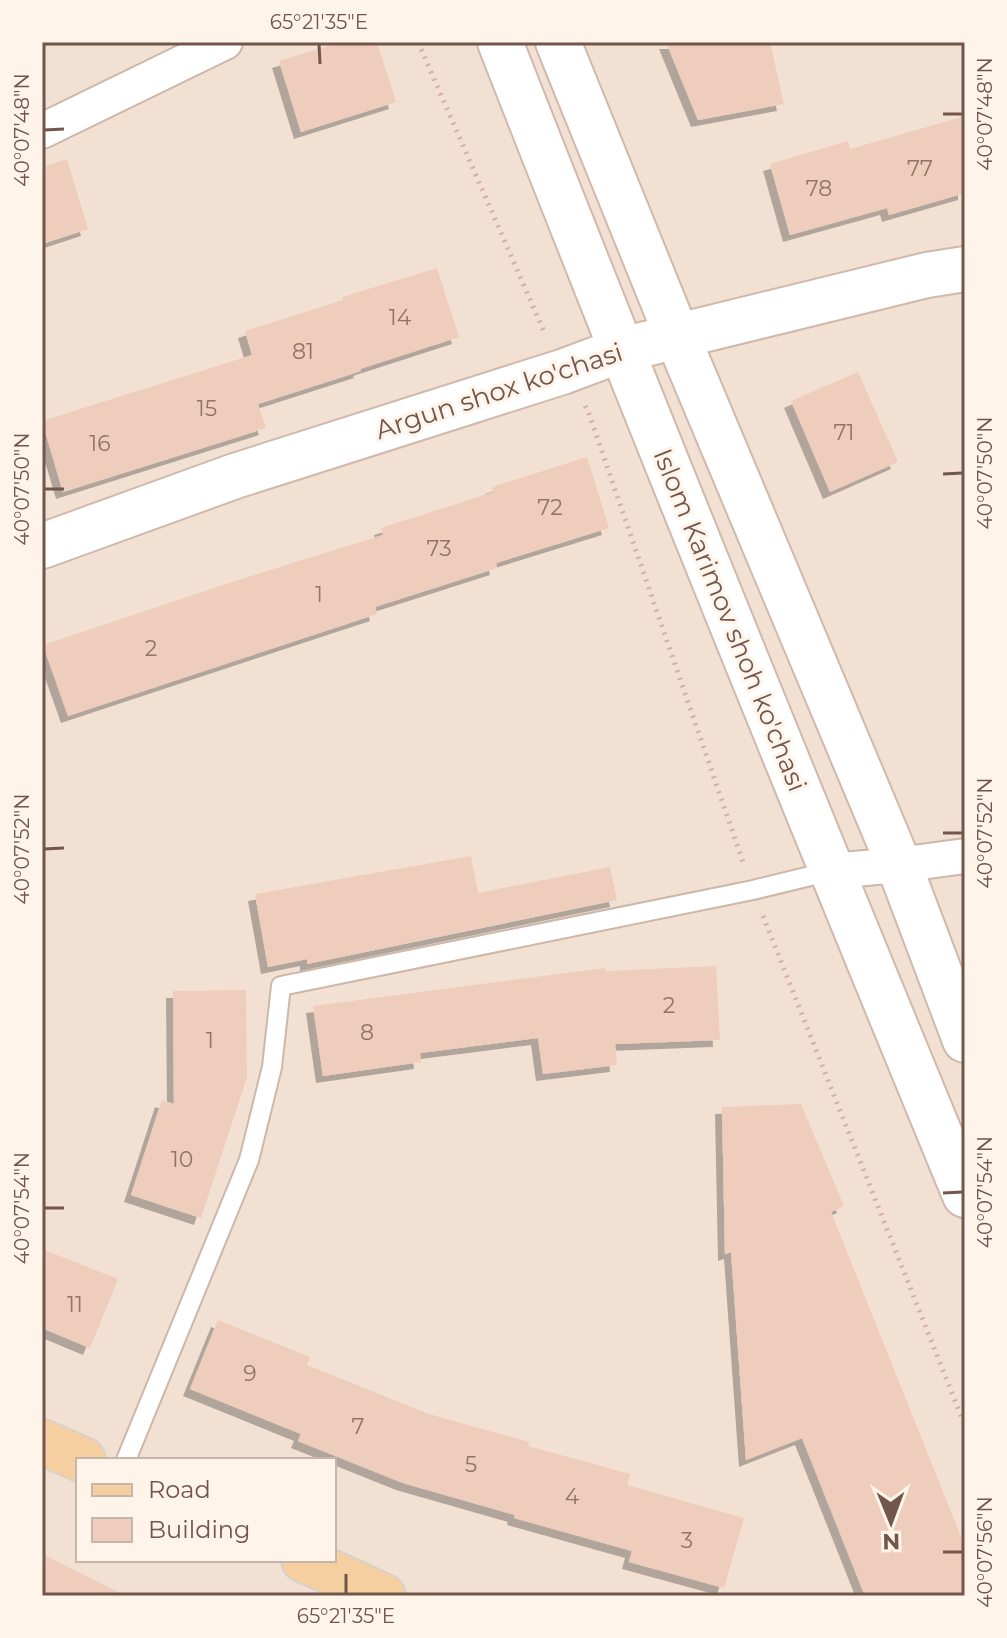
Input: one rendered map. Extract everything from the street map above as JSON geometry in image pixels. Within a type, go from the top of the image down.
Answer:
[{"type":"main road","name":"Islom Karimov shoh ko'chasi","points":[[500,42],[831,871],[965,1195]]},
{"type":"main road","points":[[558,42],[677,336],[899,865],[965,1040]]},
{"type":"main road","name":"Argun shox ko'chasi","points":[[42,546],[235,476],[562,372],[621,350],[927,275],[965,269]]},
{"type":"main road","points":[[42,1442],[78,1458]]},
{"type":"main road","points":[[308,1562],[383,1596]]},
{"type":"street","points":[[42,131],[225,42]]},
{"type":"street","points":[[831,871],[965,856]]},
{"type":"lane","points":[[127,1458],[249,1160],[272,1067],[281,986],[753,890],[831,871]]},
{"type":"path","points":[[418,42],[562,372],[588,411],[753,890],[965,1426]]},
{"type":"shaded area","points":[[42,42],[965,42],[965,1596],[42,1596]]},
{"type":"building","points":[[341,42],[377,42],[396,102],[301,132],[279,61]]},
{"type":"building","points":[[666,42],[770,42],[784,104],[698,120]]},
{"type":"building","points":[[965,116],[965,193],[889,215],[887,208],[790,235],[770,164],[848,141],[850,149]]},
{"type":"building","points":[[67,159],[88,229],[42,244],[42,167]]},
{"type":"building","points":[[437,268],[459,337],[258,404],[266,428],[63,492],[42,421],[252,355],[245,331]]},
{"type":"building","points":[[858,372],[898,462],[830,492],[791,401]]},
{"type":"building","points":[[587,457],[609,528],[496,563],[497,568],[375,607],[377,614],[68,716],[43,645],[383,535],[381,528],[494,492],[492,487]]},
{"type":"building","points":[[471,856],[478,893],[610,867],[617,900],[307,964],[307,959],[268,967],[255,894]]},
{"type":"building","points":[[716,966],[720,1040],[615,1044],[617,1065],[543,1074],[538,1038],[420,1053],[421,1062],[323,1076],[313,1006],[605,968],[605,971]]},
{"type":"building","points":[[246,990],[247,1077],[201,1218],[131,1195],[162,1100],[174,1104],[173,991]]},
{"type":"building","points":[[801,1104],[844,1206],[831,1212],[965,1547],[965,1596],[865,1596],[802,1438],[746,1460],[731,1252],[725,1254],[722,1107]]},
{"type":"building","points":[[42,1249],[118,1279],[90,1348],[42,1328]]},
{"type":"building","points":[[218,1320],[310,1357],[307,1365],[429,1414],[630,1474],[627,1485],[744,1518],[724,1588],[629,1562],[632,1551],[403,1483],[298,1441],[301,1434],[190,1389]]},
{"type":"building","points":[[42,1554],[126,1596],[42,1596]]}]
